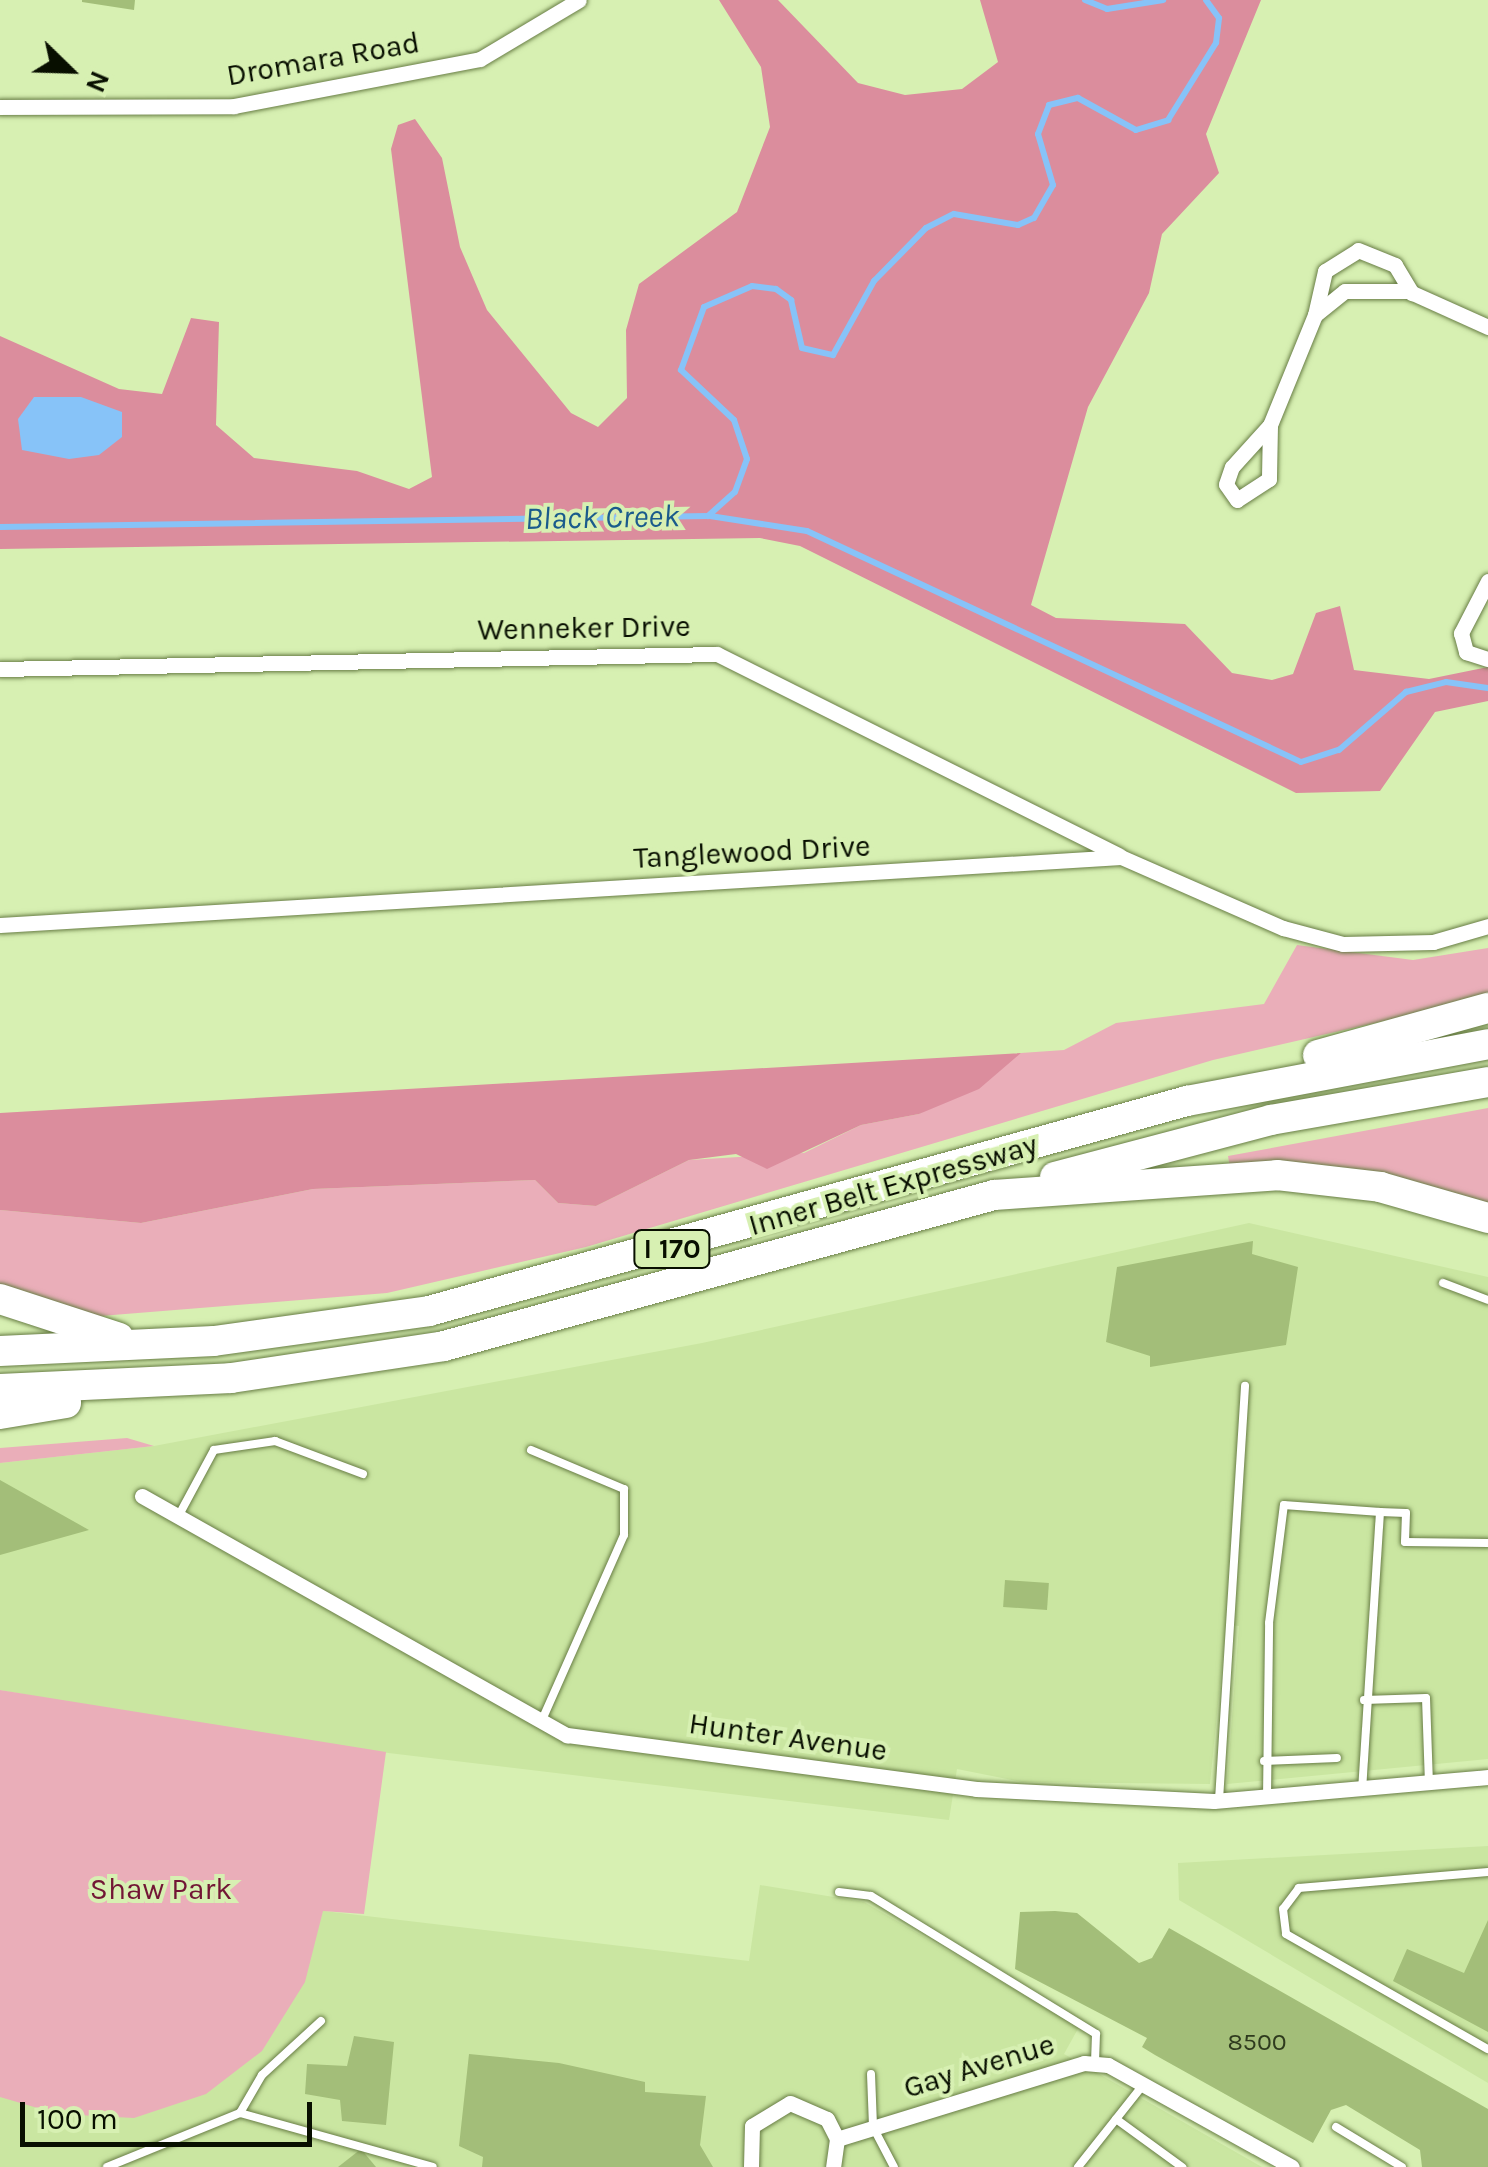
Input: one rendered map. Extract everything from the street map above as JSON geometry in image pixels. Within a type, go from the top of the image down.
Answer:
[{"type":"highway","points":[[1188,1101],[1389,1030],[1488,1008]]},
{"type":"highway","name":"Inner Belt Expressway","points":[[0,1351],[146,1346],[307,1331],[499,1296],[1188,1101],[1488,1044]]},
{"type":"highway","name":"Inner Belt Expressway","points":[[0,1389],[231,1378],[512,1331],[1271,1120],[1488,1082]]},
{"type":"highway","points":[[994,1194],[1277,1175],[1380,1187],[1488,1218]]},
{"type":"highway","points":[[0,1299],[146,1346]]},
{"type":"highway","points":[[0,1414],[231,1378]]},
{"type":"street","name":"Dromara Road","points":[[0,108],[234,106],[480,59],[579,0]]},
{"type":"street","points":[[1270,425],[1269,479],[1238,500],[1226,484],[1232,467],[1270,425],[1315,316],[1325,271],[1358,250],[1395,265],[1412,293]]},
{"type":"street","points":[[1315,316],[1365,284],[1412,293],[1488,327]]},
{"type":"street","points":[[1488,580],[1461,633],[1466,652],[1488,658]]},
{"type":"street","name":"Wenneker Drive","points":[[0,669],[717,654],[1121,857]]},
{"type":"street","name":"Tanglewood Drive","points":[[0,925],[1121,857],[1283,928],[1343,944],[1433,942],[1488,926]]},
{"type":"street","name":"Hunter Avenue","points":[[142,1496],[567,1735],[976,1789],[1219,1800],[1428,1787],[1488,1777]]},
{"type":"street","name":"Gay Avenue","points":[[837,2138],[1095,2064],[1144,2085],[1292,2167]]},
{"type":"street","points":[[752,2167],[749,2134],[775,2106],[816,2109],[837,2138],[833,2167]]},
{"type":"lane","points":[[1443,1283],[1488,1300]]},
{"type":"lane","points":[[1219,1800],[1245,1386]]},
{"type":"lane","points":[[178,1516],[214,1450],[275,1442],[364,1474]]},
{"type":"lane","points":[[530,1450],[624,1490],[624,1535],[540,1722]]},
{"type":"lane","points":[[1267,1797],[1264,1762],[1284,1505],[1406,1513],[1405,1542],[1488,1543]]},
{"type":"lane","points":[[1362,1791],[1364,1700],[1380,1512]]},
{"type":"lane","points":[[1364,1700],[1426,1698],[1428,1787]]},
{"type":"lane","points":[[1264,1762],[1337,1758]]},
{"type":"lane","points":[[1488,1872],[1299,1888],[1282,1909],[1286,1934],[1488,2048]]},
{"type":"lane","points":[[839,1892],[872,1896],[1096,2034],[1095,2064]]},
{"type":"lane","points":[[240,2113],[262,2075],[321,2021]]},
{"type":"lane","points":[[871,2074],[872,2127],[894,2167]]},
{"type":"lane","points":[[1078,2167],[1144,2085]]},
{"type":"lane","points":[[106,2167],[240,2113],[434,2167]]},
{"type":"lane","points":[[1116,2119],[1182,2167]]},
{"type":"lane","points":[[1336,2127],[1402,2167]]},
{"type":"shaded area","points":[[719,0],[778,0],[858,83],[905,95],[962,89],[998,62],[980,0],[1261,0],[1206,134],[1219,173],[1162,234],[1149,293],[1088,407],[1031,605],[1056,618],[1185,624],[1232,673],[1272,680],[1293,674],[1316,613],[1340,606],[1354,670],[1429,679],[1488,667],[1488,701],[1435,712],[1380,791],[1296,793],[800,546],[760,538],[0,549],[0,336],[119,389],[162,394],[191,318],[219,322],[216,425],[254,458],[357,471],[409,489],[432,477],[391,149],[398,125],[415,119],[442,158],[460,247],[487,310],[571,413],[598,427],[627,398],[626,330],[639,284],[737,212],[770,127],[761,67]]},
{"type":"shaded area","points":[[1021,1053],[979,1089],[919,1114],[861,1125],[767,1169],[736,1154],[689,1160],[596,1206],[558,1203],[535,1180],[313,1189],[141,1223],[0,1210],[0,1113]]},
{"type":"shaded area","points":[[1249,1223],[1488,1277],[1488,1759],[1227,1784],[1239,1626],[1226,1624],[1210,1784],[1022,1782],[957,1769],[949,1820],[288,1741],[0,1690],[0,1463],[154,1446],[702,1343]]},
{"type":"shaded area","points":[[0,1760],[324,1911],[749,1961],[760,1885],[864,1902],[1079,2027],[1064,2054],[1262,2167],[0,2167]]},
{"type":"shaded area","points":[[1488,1846],[1488,2083],[1179,1900],[1178,1863]]},
{"type":"green space","points":[[1297,945],[1413,960],[1488,948],[1488,997],[1213,1060],[586,1247],[387,1293],[88,1317],[0,1286],[0,1210],[141,1223],[313,1189],[535,1180],[558,1203],[596,1206],[689,1160],[804,1153],[861,1125],[919,1114],[1021,1053],[1064,1050],[1116,1023],[1264,1004]]},
{"type":"green space","points":[[1488,1108],[1488,1208],[1230,1168],[1228,1156]]},
{"type":"green space","points":[[127,1438],[154,1446],[0,1463],[0,1448]]},
{"type":"green space","name":"Shaw Park","points":[[0,1690],[386,1752],[364,1914],[323,1911],[305,1982],[262,2051],[206,2094],[134,2118],[58,2114],[0,2097]]},
{"type":"water","points":[[34,397],[81,397],[122,412],[122,437],[99,455],[69,459],[22,450],[18,419]]},
{"type":"building","points":[[82,0],[135,0],[134,10]]},
{"type":"building","points":[[1253,1241],[1252,1254],[1298,1267],[1286,1345],[1150,1367],[1150,1356],[1106,1342],[1117,1267]]},
{"type":"building","points":[[0,1480],[89,1530],[0,1555]]},
{"type":"building","points":[[1005,1580],[1049,1583],[1047,1610],[1003,1607]]},
{"type":"building","points":[[1020,1912],[1077,1913],[1139,1963],[1152,1958],[1169,1928],[1488,2109],[1488,2167],[1422,2167],[1420,2150],[1346,2105],[1331,2110],[1313,2143],[1155,2055],[1142,2047],[1147,2038],[1015,1969]]},
{"type":"building","points":[[1488,1920],[1488,2032],[1393,1981],[1407,1949],[1464,1973]]},
{"type":"building","points":[[354,2036],[394,2042],[386,2125],[342,2121],[340,2100],[305,2094],[307,2064],[347,2066]]},
{"type":"building","points":[[469,2054],[559,2063],[645,2082],[645,2092],[706,2096],[700,2145],[713,2167],[482,2167],[483,2157],[459,2146]]},
{"type":"building","points":[[361,2149],[376,2167],[338,2167]]},
{"type":"waterway","name":"Black Creek","points":[[1085,0],[1107,9],[1163,0]]},
{"type":"waterway","name":"Black Creek","points":[[0,527],[708,516],[735,492],[747,459],[734,420],[681,370],[704,307],[752,286],[776,289],[791,300],[802,348],[833,355],[874,281],[926,228],[954,214],[1018,225],[1034,218],[1053,185],[1038,134],[1049,105],[1078,98],[1136,130],[1168,120],[1216,43],[1219,18],[1206,0]]},
{"type":"waterway","points":[[710,516],[807,531],[1301,762],[1339,750],[1406,692],[1446,682],[1488,688]]}]
